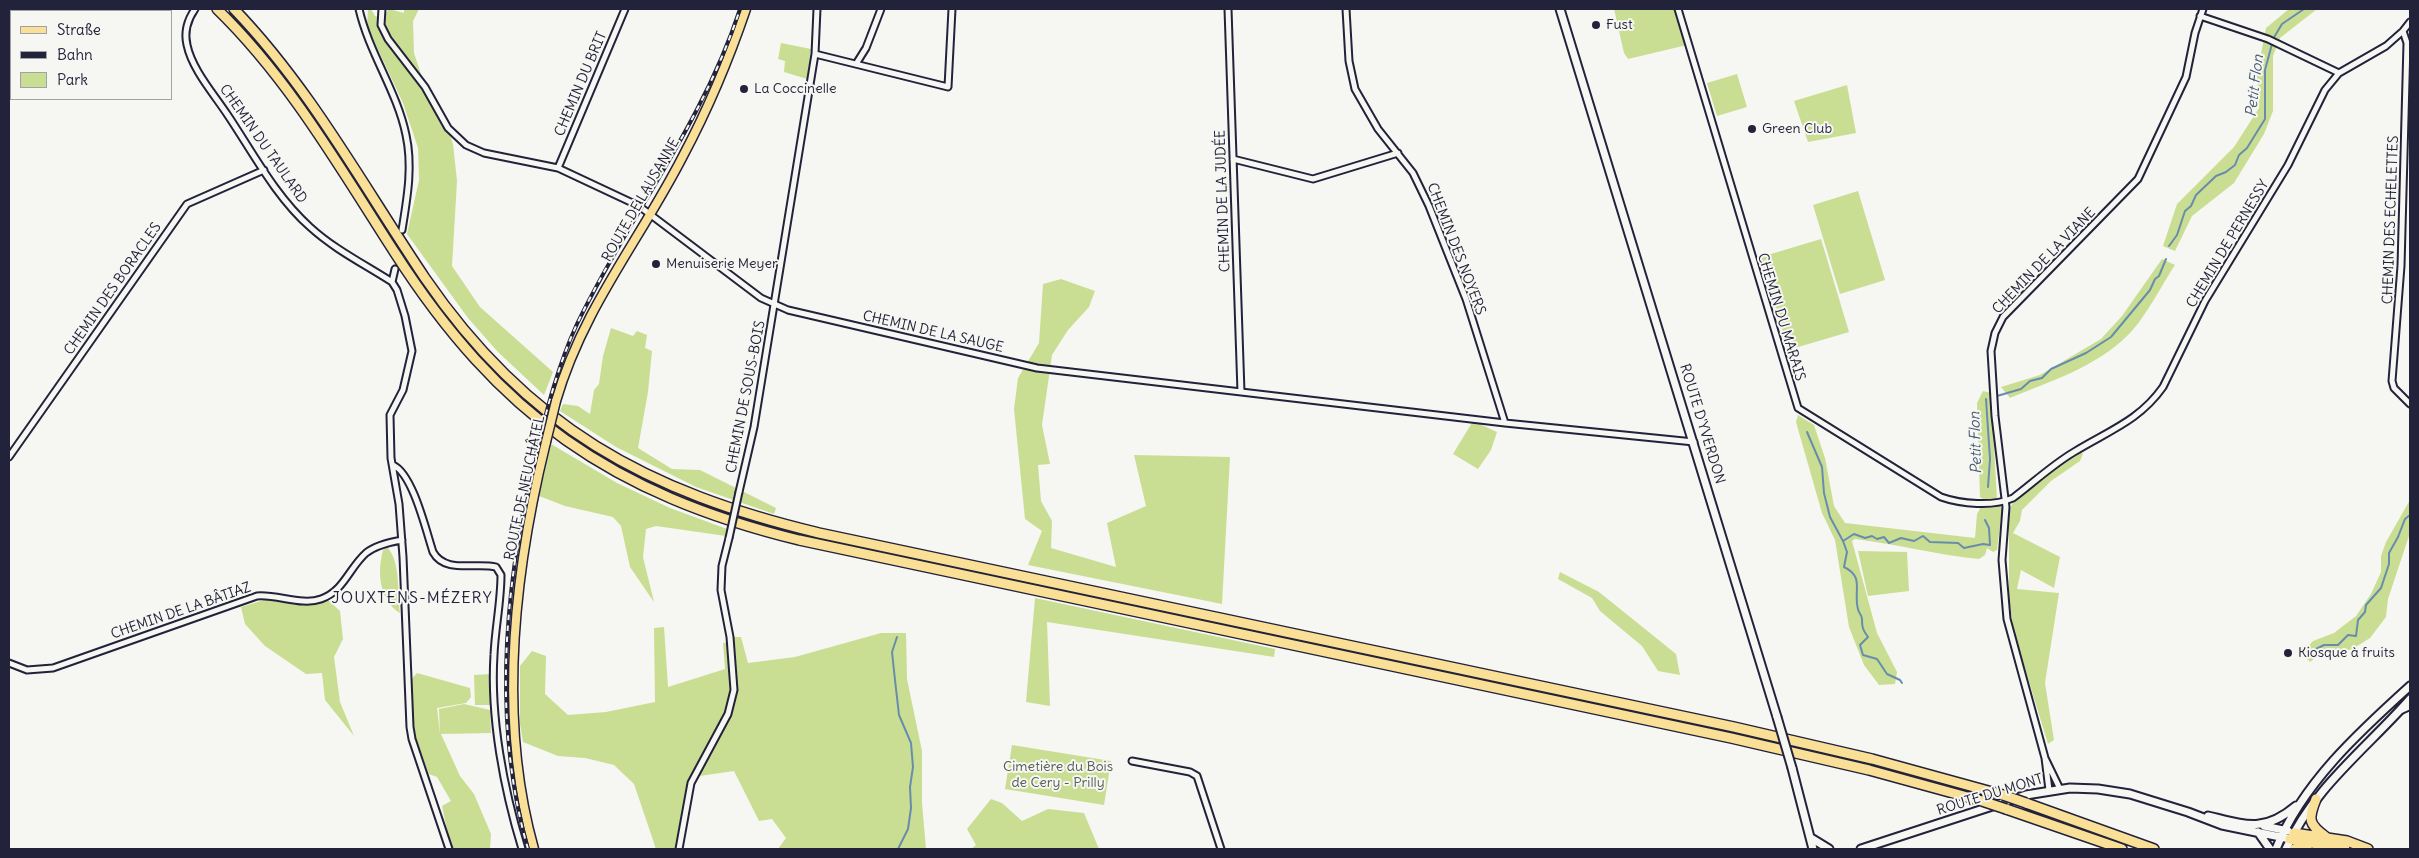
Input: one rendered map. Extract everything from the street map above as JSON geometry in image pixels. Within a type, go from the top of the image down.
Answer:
[{"type":"highway","points":[[217,9],[259,54],[292,95],[425,298],[474,360],[512,398],[567,441],[611,469],[658,494],[728,520],[808,542],[1731,738],[1869,770],[2006,808],[2122,849]]},
{"type":"highway","points":[[234,9],[268,46],[301,88],[425,277],[483,351],[519,388],[573,432],[616,459],[663,483],[750,515],[836,537],[1743,728],[1898,766],[2003,795],[2154,849]]},
{"type":"highway","points":[[2316,799],[2311,811],[2310,822],[2313,828],[2326,837]]},
{"type":"highway","points":[[2287,835],[2326,837],[2352,842],[2368,849]]},
{"type":"highway","points":[[2287,835],[2312,843],[2344,849]]},
{"type":"highway","points":[[2294,849],[2312,843]]},
{"type":"main road","name":"ROUTE DE LAUSANNE","points":[[556,402],[574,349],[591,312],[684,155],[728,57],[746,9]]},
{"type":"main road","name":"ROUTE D'YVERDON","points":[[1560,9],[1777,717],[1813,849]]},
{"type":"main road","name":"ROUTE DE NEUCHÂTEL","points":[[534,849],[524,804],[517,742],[514,702],[514,639],[523,548],[556,402]]},
{"type":"main road","points":[[2270,849],[2258,829],[2279,819],[2304,799],[2331,766],[2381,713],[2410,686]]},
{"type":"main road","points":[[2276,849],[2340,771],[2410,699]]},
{"type":"main road","points":[[2381,713],[2389,721]]},
{"type":"main road","name":"ROUTE DU MONT","points":[[1861,849],[2008,801],[2060,788],[2090,788],[2116,791],[2188,812],[2222,825],[2258,829],[2287,835]]},
{"type":"main road","points":[[2286,849],[2287,835],[2304,799]]},
{"type":"main road","points":[[1811,838],[1829,849]]},
{"type":"street","points":[[359,9],[370,44],[399,113],[406,136],[410,169],[402,230]]},
{"type":"street","name":"CHEMIN DE LA SAUGE","points":[[382,9],[381,20],[388,39],[425,87],[442,120],[456,137],[466,145],[484,153],[558,168],[650,214],[761,298],[788,310],[1037,368],[1505,423],[1694,442]]},
{"type":"street","name":"CHEMIN DU BRIT","points":[[558,168],[625,9]]},
{"type":"street","name":"CHEMIN DE SOUS-BOIS","points":[[679,849],[691,783],[728,714],[734,690],[730,637],[721,590],[722,566],[754,427],[775,305],[815,54],[817,9]]},
{"type":"street","points":[[856,64],[872,34],[881,9]]},
{"type":"street","points":[[815,54],[948,87],[952,9]]},
{"type":"street","name":"CHEMIN DE LA JUDÉE","points":[[1228,9],[1241,392]]},
{"type":"street","name":"CHEMIN DES NOYERS","points":[[1346,9],[1349,61],[1355,89],[1378,130],[1417,179],[1466,298],[1505,423]]},
{"type":"street","name":"CHEMIN DU MARAIS","points":[[1678,9],[1798,408],[1941,497],[1964,502],[2004,501]]},
{"type":"street","name":"CHEMIN DE LA VIANE","points":[[2049,790],[2045,758],[2007,619],[2002,560],[2005,517],[1991,351],[1995,333],[2003,317],[2138,179],[2186,77],[2203,9]]},
{"type":"street","name":"CHEMIN DU TAULARD","points":[[194,10],[187,25],[186,34],[190,53],[202,77],[289,206],[329,242],[392,282]]},
{"type":"street","points":[[2200,16],[2268,39],[2339,73]]},
{"type":"street","name":"CHEMIN DE PERNESSY","points":[[2004,501],[2013,498],[2073,452],[2132,419],[2153,402],[2163,388],[2222,269],[2284,172],[2325,90],[2339,73],[2381,50],[2403,31],[2410,22]]},
{"type":"street","name":"CHEMIN DES ECHELETTES","points":[[2403,31],[2407,43],[2408,79],[2402,266],[2392,381],[2394,388],[2410,404]]},
{"type":"street","points":[[1233,159],[1313,179],[1398,153]]},
{"type":"street","name":"CHEMIN DES BORACLES","points":[[9,457],[187,204],[264,170]]},
{"type":"street","points":[[395,269],[392,282],[397,290],[405,316],[412,351],[404,390],[390,415],[390,458],[393,465],[402,540],[410,732],[449,849]]},
{"type":"street","points":[[393,465],[399,468],[408,480],[433,552],[439,560],[452,565],[492,566],[499,569],[501,575],[494,656],[495,704],[503,770],[522,849]]},
{"type":"street","name":"CHEMIN DE LA BÂTIAZ","points":[[9,662],[27,670],[53,668],[257,596],[305,600],[322,599],[337,591],[370,550],[402,540]]},
{"type":"street","points":[[2401,710],[2410,706]]},
{"type":"street","name":"CHEMIN DE LA VIANE","points":[[2045,758],[2060,788]]},
{"type":"street","points":[[1132,761],[1190,772],[1197,776],[1221,849]]},
{"type":"green space","points":[[368,9],[371,9],[375,16],[382,18],[389,9],[404,13],[404,9],[419,9],[413,21],[414,53],[421,74],[444,117],[453,144],[457,181],[452,266],[480,307],[553,372],[544,395],[498,352],[468,318],[407,234],[419,180],[418,148],[403,103],[367,26]]},
{"type":"green space","points":[[1614,9],[1676,9],[1687,45],[1628,59],[1624,53]]},
{"type":"green space","points":[[2289,9],[2317,9],[2280,38],[2273,56],[2273,111],[2264,134],[2234,183],[2192,216],[2175,251],[2163,246],[2177,204],[2234,147],[2259,108],[2257,74],[2266,28]]},
{"type":"green space","points":[[781,43],[811,49],[807,79],[784,72],[785,61],[778,59]]},
{"type":"green space","points":[[1737,74],[1747,107],[1717,116],[1707,83]]},
{"type":"green space","points":[[1847,85],[1856,133],[1808,142],[1794,101]]},
{"type":"green space","points":[[1858,191],[1885,280],[1840,294],[1813,205]]},
{"type":"green space","points":[[1821,239],[1849,332],[1788,350],[1761,257]]},
{"type":"green space","points":[[2162,259],[2175,265],[2135,328],[2128,335],[2102,356],[2087,365],[2010,398],[2001,387],[2040,375],[2101,339],[2122,316]]},
{"type":"green space","points":[[1061,279],[1095,291],[1089,307],[1068,330],[1052,355],[1042,425],[1050,464],[1038,465],[1041,501],[1052,521],[1051,548],[1116,567],[1107,523],[1146,506],[1134,455],[1230,457],[1222,604],[1028,565],[1042,531],[1025,519],[1014,409],[1018,378],[1039,343],[1043,284]]},
{"type":"green space","points":[[611,328],[633,336],[637,331],[647,335],[645,348],[652,351],[648,392],[638,448],[672,469],[700,470],[776,508],[774,514],[696,487],[616,447],[560,411],[563,404],[578,406],[590,414],[594,390],[599,384],[603,356]]},
{"type":"green space","points":[[1983,391],[1991,393],[1997,500],[1985,500],[1980,497],[1977,403]]},
{"type":"green space","points":[[1798,415],[1814,425],[1825,458],[1834,506],[1845,523],[1975,538],[1977,514],[1982,505],[1999,504],[2002,509],[1997,550],[1993,552],[1987,548],[1985,555],[1979,559],[1871,541],[1855,539],[1852,541],[1877,633],[1897,672],[1895,684],[1879,685],[1864,665],[1849,627],[1835,540],[1822,513],[1796,422]]},
{"type":"green space","points":[[1473,421],[1497,432],[1491,450],[1478,469],[1453,454]]},
{"type":"green space","points":[[551,444],[617,483],[670,508],[727,529],[726,536],[656,526],[646,529],[643,557],[654,602],[630,567],[621,526],[613,517],[565,506],[539,496]]},
{"type":"green space","points":[[2079,451],[2083,454],[2080,461],[2051,481],[2022,510],[2020,521],[2013,533],[2060,557],[2054,588],[2021,570],[2017,589],[2059,593],[2045,683],[2054,740],[2048,744],[2014,632],[2009,599],[2009,511],[2013,502]]},
{"type":"green space","points":[[2410,500],[2410,533],[2388,599],[2386,617],[2370,638],[2354,648],[2337,655],[2321,653],[2310,662],[2302,653],[2313,641],[2334,633],[2356,616],[2371,594],[2381,572],[2381,556],[2386,542]]},
{"type":"green space","points":[[388,548],[397,570],[400,613],[388,601],[381,585],[381,559],[383,550]]},
{"type":"green space","points":[[1858,551],[1907,552],[1909,591],[1868,596]]},
{"type":"green space","points":[[1560,572],[1599,592],[1676,654],[1680,675],[1658,671],[1642,646],[1600,611],[1592,598],[1558,579]]},
{"type":"green space","points":[[280,595],[328,600],[340,611],[343,639],[334,657],[340,702],[354,736],[325,700],[322,673],[306,674],[265,646],[245,624],[241,607]]},
{"type":"green space","points":[[1035,598],[1275,649],[1274,657],[1047,622],[1050,706],[1026,702]]},
{"type":"green space","points":[[664,627],[668,687],[725,669],[723,643],[729,642],[734,660],[734,637],[741,637],[748,663],[795,657],[881,633],[906,633],[907,679],[922,751],[922,803],[926,849],[778,849],[786,838],[772,819],[759,821],[734,771],[693,777],[687,819],[679,849],[656,849],[634,784],[614,765],[585,758],[558,756],[523,742],[520,724],[520,666],[532,651],[546,656],[545,694],[568,715],[606,712],[655,702],[654,628]]},
{"type":"green space","points":[[417,673],[470,688],[471,697],[466,703],[437,708],[440,734],[439,709],[464,704],[490,710],[491,733],[441,734],[460,776],[474,794],[491,834],[490,849],[451,849],[442,806],[451,801],[437,777],[429,774],[411,726],[409,682]]},
{"type":"green space","points":[[491,674],[492,705],[475,705],[474,675]]},
{"type":"green space","name":"Cimetière du Bois de Cery - Prilly","points":[[1012,745],[1111,761],[1104,805],[1005,789]]},
{"type":"green space","points":[[991,799],[1002,803],[1022,821],[1048,809],[1084,813],[1099,849],[971,849],[976,845],[967,829]]},
{"type":"waterway","name":"Petit Flon","points":[[2273,39],[2282,24],[2304,9]]},
{"type":"waterway","name":"Petit Flon","points":[[2169,246],[2177,235],[2185,211],[2191,206],[2196,195],[2216,176],[2226,172],[2235,165],[2239,155],[2247,148],[2265,119],[2265,70],[2272,44]]},
{"type":"waterway","name":"Petit Flon","points":[[1997,396],[2021,389],[2030,381],[2042,378],[2051,369],[2086,353],[2111,337],[2150,290],[2155,279],[2159,276],[2166,259]]},
{"type":"waterway","name":"Petit Flon","points":[[1986,399],[1990,459],[1988,487]]},
{"type":"waterway","points":[[1807,432],[1822,467],[1824,493],[1830,517],[1843,541]]},
{"type":"waterway","points":[[2314,650],[2324,645],[2338,645],[2348,635],[2356,636],[2358,620],[2365,612],[2366,605],[2381,588],[2389,564],[2389,553],[2405,519],[2410,515]]},
{"type":"waterway","name":"Petit Flon","points":[[1902,683],[1900,680],[1887,674],[1877,659],[1863,655],[1860,645],[1868,637],[1863,629],[1862,618],[1858,610],[1856,580],[1854,575],[1844,567],[1847,552],[1843,541],[1854,534],[1865,538],[1872,536],[1877,539],[1884,537],[1889,543],[1901,538],[1914,541],[1923,536],[1930,542],[1958,543],[1964,548],[1983,544],[1990,545],[1989,528],[1985,520]]},
{"type":"waterway","points":[[897,637],[892,652],[899,715],[911,743],[913,767],[908,829],[898,849]]},
{"type":"tunnel","points":[[395,269],[402,230]]},
{"type":"railway","points":[[528,849],[516,800],[509,751],[506,701],[507,651],[516,551],[540,437],[559,371],[577,324],[597,284],[664,170],[706,92],[740,9]]},
{"type":"place","name":"Fust","points":[[1596,25]]},
{"type":"place","name":"La Coccinelle","points":[[744,89]]},
{"type":"place","name":"Green Club","points":[[1752,129]]},
{"type":"place","name":"Menuiserie Meyer","points":[[656,264]]},
{"type":"place","name":"Kiosque à fruits","points":[[2288,653]]},
{"type":"district","name":"JOUXTENS-MÉZERY","points":[[412,598]]}]
